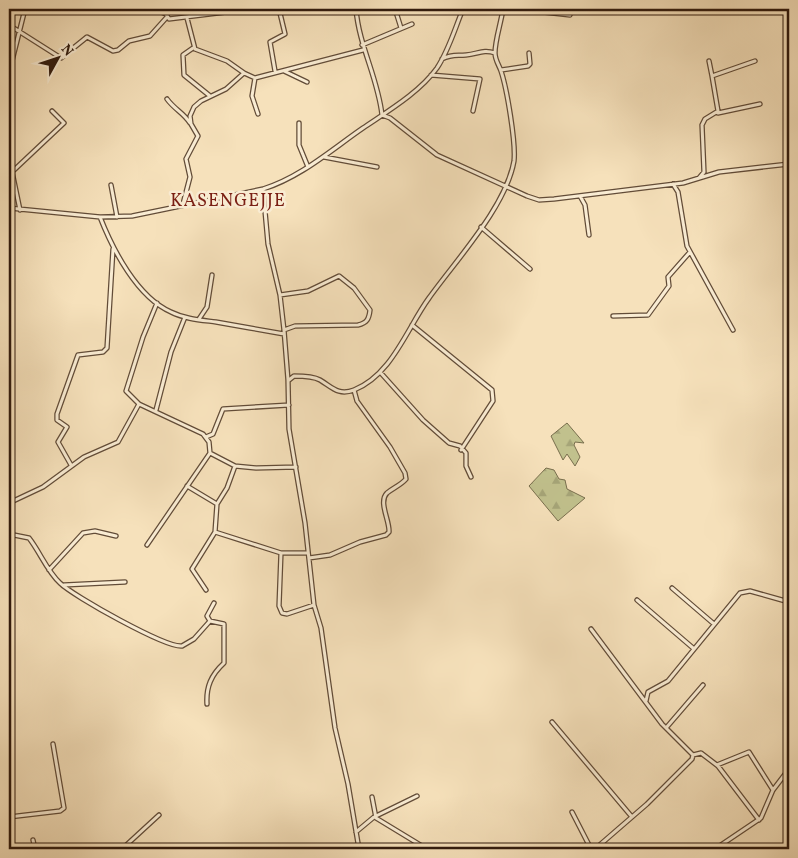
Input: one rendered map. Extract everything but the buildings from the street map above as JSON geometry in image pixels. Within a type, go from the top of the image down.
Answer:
[{"type":"street","points":[[9,73],[25,9]]},
{"type":"street","points":[[154,9],[166,16],[188,18],[250,9]]},
{"type":"street","points":[[9,25],[62,58],[87,37],[116,51],[129,41],[150,36],[171,9]]},
{"type":"street","points":[[275,71],[270,42],[285,34],[279,9]]},
{"type":"street","points":[[356,9],[363,50],[379,92],[382,115]]},
{"type":"street","points":[[9,208],[117,217],[146,214],[183,204],[263,188],[284,181],[308,167],[382,115],[431,75],[442,59],[464,9]]},
{"type":"street","points":[[288,380],[294,376],[307,377],[319,380],[334,390],[343,392],[354,390],[380,372],[400,346],[447,271],[471,245],[505,186],[514,160],[513,139],[501,70],[494,54],[503,9]]},
{"type":"street","points":[[532,9],[534,12],[570,15],[570,12]]},
{"type":"street","points":[[396,12],[402,28]]},
{"type":"street","points":[[188,18],[193,48]]},
{"type":"street","points":[[362,44],[412,24]]},
{"type":"street","points":[[193,48],[227,61],[255,78],[275,71],[363,50]]},
{"type":"street","points":[[193,48],[184,54],[184,75],[210,96]]},
{"type":"street","points":[[442,59],[450,55],[467,55],[485,50],[494,54]]},
{"type":"street","points":[[501,70],[528,66],[530,64],[530,53]]},
{"type":"street","points":[[709,61],[718,113]]},
{"type":"street","points":[[712,76],[755,61]]},
{"type":"street","points":[[284,70],[307,82]]},
{"type":"street","points":[[191,124],[194,107],[210,96],[226,89],[244,73]]},
{"type":"street","points":[[431,75],[480,79],[473,111]]},
{"type":"street","points":[[255,78],[252,96],[258,114]]},
{"type":"street","points":[[167,99],[176,110],[183,113],[198,136],[186,159],[190,175],[183,204]]},
{"type":"street","points":[[699,178],[704,172],[702,125],[705,119],[718,113],[760,104]]},
{"type":"street","points":[[13,171],[64,123],[52,111]]},
{"type":"street","points":[[382,115],[394,121],[437,155],[539,200],[674,184],[736,169],[789,164]]},
{"type":"street","points":[[299,123],[299,145],[308,167]]},
{"type":"street","points":[[323,156],[376,167]]},
{"type":"street","points":[[9,157],[20,210]]},
{"type":"street","points":[[674,184],[678,192],[690,252],[734,330]]},
{"type":"street","points":[[111,185],[117,217]]},
{"type":"street","points":[[263,188],[268,244],[280,295],[288,380],[289,429],[296,466],[314,605],[321,628],[333,719],[359,849]]},
{"type":"street","points":[[579,195],[585,205],[589,235]]},
{"type":"street","points":[[100,217],[113,249],[134,279],[157,303],[171,312],[185,317],[284,332],[295,326],[358,325],[364,323],[369,318],[370,310],[354,288],[339,276],[308,291],[280,295]]},
{"type":"street","points":[[481,227],[530,269]]},
{"type":"street","points":[[71,466],[58,442],[67,427],[57,420],[57,414],[78,354],[103,352],[107,348],[113,249]]},
{"type":"street","points":[[612,316],[648,316],[669,286],[668,277],[690,252]]},
{"type":"street","points":[[199,319],[207,307],[212,275]]},
{"type":"street","points":[[157,303],[143,337],[126,391],[139,404],[156,410],[206,438],[210,453],[235,466],[256,468],[296,466]]},
{"type":"street","points":[[156,410],[168,360],[185,317]]},
{"type":"street","points":[[412,325],[492,390],[494,395],[493,401],[461,450]]},
{"type":"street","points":[[380,372],[423,420],[449,443],[460,446],[461,450],[466,453],[466,466],[471,477]]},
{"type":"street","points":[[309,558],[330,555],[386,535],[389,532],[390,526],[384,498],[386,494],[406,479],[405,473],[390,447],[357,400],[354,390]]},
{"type":"street","points":[[9,503],[43,487],[84,456],[118,442],[139,404]]},
{"type":"street","points":[[206,438],[213,434],[222,409],[289,405]]},
{"type":"street","points":[[147,545],[210,453]]},
{"type":"street","points":[[206,590],[192,569],[215,532],[217,504],[227,488],[235,466]]},
{"type":"street","points":[[187,486],[217,504]]},
{"type":"street","points":[[49,570],[83,532],[95,531],[116,536]]},
{"type":"street","points":[[215,532],[281,554],[308,553]]},
{"type":"street","points":[[9,534],[29,538],[49,570],[63,585],[80,598],[175,646],[190,642],[210,622],[214,621],[225,627],[224,663],[207,687],[207,704]]},
{"type":"street","points":[[281,554],[280,606],[282,612],[287,614],[314,605]]},
{"type":"street","points":[[63,585],[125,582]]},
{"type":"street","points":[[672,588],[714,624]]},
{"type":"street","points":[[646,701],[648,692],[668,681],[693,648],[745,591],[789,602]]},
{"type":"street","points":[[637,600],[693,648]]},
{"type":"street","points":[[210,622],[208,616],[214,603]]},
{"type":"street","points":[[591,629],[666,728],[693,755]]},
{"type":"street","points":[[666,728],[704,685]]},
{"type":"street","points":[[552,722],[632,817]]},
{"type":"street","points":[[9,817],[60,811],[64,808],[53,744]]},
{"type":"street","points":[[717,765],[750,752],[773,790]]},
{"type":"street","points":[[693,755],[704,754],[717,765],[759,820]]},
{"type":"street","points":[[572,812],[590,847],[594,849],[632,817],[692,759],[693,755]]},
{"type":"street","points":[[715,849],[759,820],[764,814],[773,790],[789,769]]},
{"type":"street","points":[[356,833],[374,817],[417,796]]},
{"type":"street","points":[[372,797],[374,817]]},
{"type":"street","points":[[122,849],[159,815]]},
{"type":"street","points":[[374,817],[427,849]]},
{"type":"street","points":[[33,840],[35,849]]},
{"type":"green space","points":[[567,423],[584,443],[575,442],[574,445],[580,457],[575,466],[567,454],[563,460],[551,436]]},
{"type":"green space","points":[[546,468],[554,470],[559,479],[565,480],[567,489],[585,498],[558,521],[529,486]]},
{"type":"district","name":"KASENGEJJE","points":[[228,200]]}]
